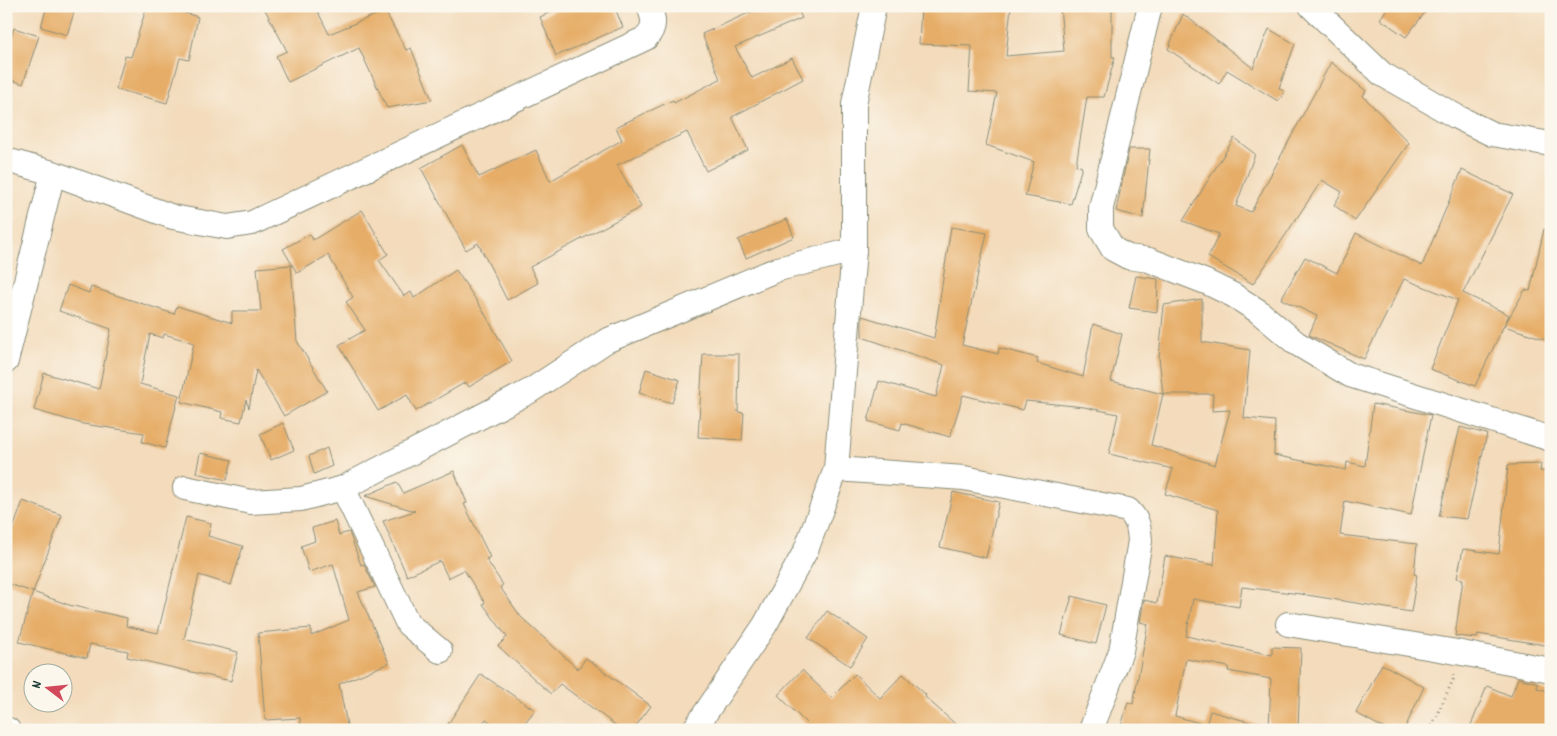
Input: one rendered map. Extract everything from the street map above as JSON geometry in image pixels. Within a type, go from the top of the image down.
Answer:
[{"type":"street","points":[[6,160],[53,173],[173,218],[227,227],[252,223],[646,38],[652,31],[655,20],[649,6]]},
{"type":"street","points":[[1150,6],[1100,208],[1101,230],[1113,249],[1128,257],[1149,260],[1206,282],[1233,295],[1258,311],[1296,343],[1350,375],[1551,439]]},
{"type":"street","points":[[1311,6],[1382,74],[1457,117],[1492,134],[1551,144]]},
{"type":"street","points":[[694,730],[765,625],[806,550],[836,469],[854,250],[854,104],[869,8]]},
{"type":"street","points":[[6,361],[53,173]]},
{"type":"street","points":[[185,488],[251,502],[301,499],[344,488],[530,391],[606,341],[778,269],[854,250]]},
{"type":"street","points":[[836,469],[964,478],[1128,510],[1134,516],[1139,525],[1140,541],[1121,651],[1091,730]]},
{"type":"street","points":[[344,488],[408,624],[440,652]]},
{"type":"street","points":[[1288,624],[1551,670]]},
{"type":"path","points":[[1430,730],[1453,680],[1455,663],[1451,651]]},
{"type":"building","points":[[47,6],[76,6],[67,35],[41,27]]},
{"type":"building","points":[[147,6],[162,6],[198,17],[189,60],[180,58],[167,103],[116,89],[125,56],[131,57]]},
{"type":"building","points":[[263,6],[315,6],[329,34],[385,11],[406,50],[411,48],[432,100],[387,108],[359,48],[288,82],[276,56],[287,51]]},
{"type":"building","points":[[564,6],[614,6],[623,27],[556,56],[540,17]]},
{"type":"building","points":[[764,6],[796,6],[802,18],[735,47],[752,78],[792,58],[803,79],[732,117],[748,150],[706,171],[687,132],[617,165],[641,207],[530,267],[538,283],[507,300],[478,243],[466,250],[421,168],[462,145],[479,177],[536,150],[550,181],[622,140],[616,127],[673,100],[674,103],[720,79],[702,34]]},
{"type":"building","points":[[921,6],[1011,6],[1006,56],[1064,51],[1060,6],[1112,6],[1112,57],[1115,57],[1104,97],[1087,97],[1076,165],[1082,167],[1071,204],[1025,196],[1034,162],[986,145],[997,93],[969,91],[972,46],[919,44]]},
{"type":"building","points":[[1389,6],[1430,6],[1406,37],[1380,19]]},
{"type":"building","points":[[1183,14],[1253,68],[1269,29],[1295,44],[1279,88],[1285,92],[1278,101],[1227,70],[1219,84],[1168,49]]},
{"type":"building","points":[[14,28],[39,36],[23,84],[6,78],[6,53]]},
{"type":"building","points":[[1331,62],[1366,91],[1363,96],[1409,143],[1355,221],[1334,205],[1342,192],[1322,180],[1253,284],[1208,257],[1219,234],[1183,221],[1234,138],[1255,154],[1236,206],[1251,212]]},
{"type":"building","points":[[1129,149],[1150,149],[1143,218],[1116,211]]},
{"type":"building","points":[[1462,170],[1513,194],[1463,293],[1509,315],[1475,386],[1430,369],[1458,300],[1404,279],[1364,359],[1309,335],[1317,316],[1281,299],[1305,257],[1337,273],[1356,233],[1422,266]]},
{"type":"building","points":[[362,210],[388,254],[379,260],[404,296],[411,292],[414,298],[456,270],[482,309],[512,361],[469,387],[466,382],[416,411],[407,395],[378,411],[339,345],[365,330],[346,302],[353,297],[328,255],[297,273],[283,249],[310,234],[313,240]]},
{"type":"building","points":[[787,219],[794,237],[746,258],[738,240]]},
{"type":"building","points":[[951,227],[987,233],[962,345],[998,354],[999,348],[1038,358],[1037,363],[1083,377],[1093,324],[1122,334],[1111,381],[1163,394],[1159,357],[1164,305],[1202,299],[1202,342],[1250,350],[1244,418],[1275,421],[1274,455],[1346,470],[1347,462],[1365,466],[1373,404],[1431,415],[1411,515],[1345,501],[1340,535],[1417,544],[1414,574],[1417,575],[1411,612],[1301,594],[1242,587],[1239,607],[1193,599],[1186,636],[1272,655],[1272,647],[1301,648],[1298,730],[1269,730],[1271,679],[1228,671],[1229,667],[1186,659],[1175,716],[1206,725],[1205,730],[1120,730],[1128,702],[1133,704],[1148,624],[1140,622],[1144,600],[1157,603],[1165,556],[1214,565],[1218,510],[1165,494],[1173,469],[1109,454],[1118,414],[1084,407],[1026,401],[1023,410],[963,395],[950,437],[902,423],[900,430],[868,421],[879,381],[936,397],[944,365],[862,337],[862,316],[934,338]],"holes":[[[1163,394],[1213,394],[1212,411],[1230,410],[1215,465],[1151,445]]]},
{"type":"building","points":[[1544,229],[1551,230],[1551,341],[1504,326],[1525,290],[1530,291]]},
{"type":"building","points":[[291,265],[297,341],[327,391],[284,416],[256,370],[249,408],[246,400],[241,422],[221,418],[222,412],[181,402],[194,343],[164,334],[163,338],[150,334],[140,384],[179,395],[165,448],[142,442],[144,433],[83,424],[34,410],[44,373],[99,389],[111,329],[59,311],[68,285],[89,293],[91,287],[174,314],[177,306],[232,323],[232,311],[261,311],[257,268]]},
{"type":"building","points":[[1136,276],[1158,279],[1157,312],[1129,308]]},
{"type":"building","points":[[703,354],[739,354],[738,412],[744,413],[742,440],[698,437]]},
{"type":"building","points":[[646,369],[680,380],[672,403],[639,393]]},
{"type":"building","points":[[283,423],[294,450],[271,460],[260,434]]},
{"type":"building","points":[[1460,427],[1487,434],[1467,519],[1439,516]]},
{"type":"building","points":[[327,448],[332,466],[314,474],[309,456]]},
{"type":"building","points":[[200,453],[232,460],[227,480],[196,473]]},
{"type":"building","points":[[1541,464],[1540,471],[1551,472],[1551,646],[1478,634],[1477,638],[1455,636],[1463,579],[1457,578],[1463,549],[1499,554],[1508,465]]},
{"type":"building","points":[[454,471],[467,503],[464,504],[490,557],[486,559],[503,585],[500,587],[521,617],[578,669],[586,658],[651,706],[633,730],[622,730],[560,684],[551,694],[498,646],[507,637],[483,604],[485,603],[464,570],[448,578],[440,561],[407,576],[383,521],[415,511],[365,496],[397,482],[403,493]]},
{"type":"building","points":[[953,492],[999,502],[986,558],[940,547]]},
{"type":"building","points":[[23,501],[62,515],[33,592],[6,583],[6,548]]},
{"type":"building","points":[[186,517],[211,523],[208,536],[243,546],[231,585],[199,575],[184,639],[238,652],[231,681],[127,657],[128,651],[90,644],[87,658],[19,642],[33,592],[69,605],[127,618],[126,626],[158,633]]},
{"type":"building","points":[[335,521],[339,535],[349,532],[361,565],[364,564],[375,587],[358,592],[389,663],[339,684],[348,730],[302,730],[300,718],[265,720],[258,633],[311,628],[311,636],[349,620],[333,564],[309,572],[301,546],[315,541],[312,528]]},
{"type":"building","points":[[1072,596],[1106,605],[1096,644],[1061,635]]},
{"type":"building","points":[[827,611],[868,639],[850,666],[808,638]]},
{"type":"building","points":[[1382,664],[1424,687],[1404,730],[1387,730],[1356,713]]},
{"type":"building","points":[[802,670],[831,698],[855,674],[880,698],[903,674],[926,695],[925,697],[962,730],[813,730],[778,695]]},
{"type":"building","points":[[481,674],[535,710],[519,730],[500,730],[486,719],[479,730],[444,730]]},
{"type":"building","points":[[1518,678],[1538,683],[1537,688],[1551,692],[1551,730],[1469,730],[1487,686],[1511,696]]},
{"type":"building","points":[[1210,711],[1260,725],[1260,730],[1205,730]]}]
